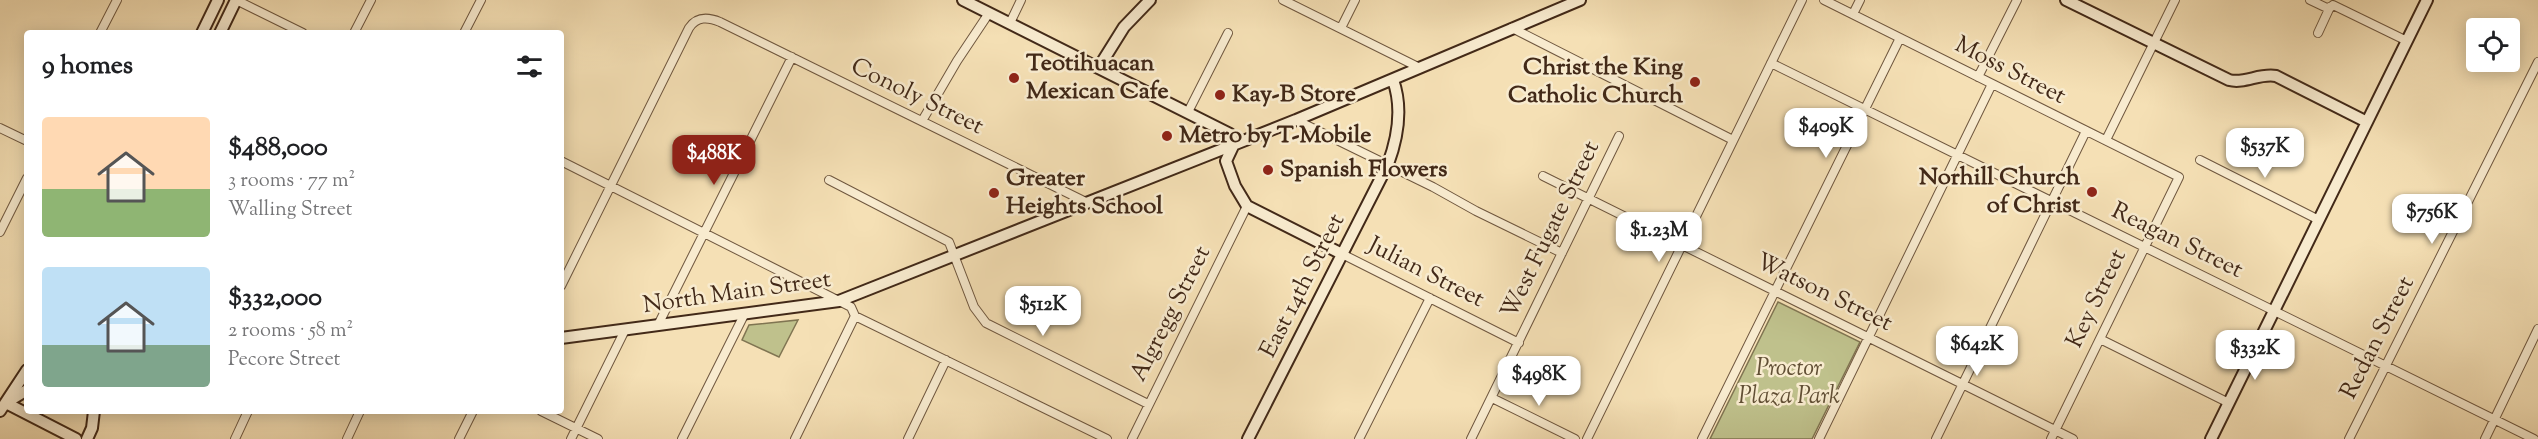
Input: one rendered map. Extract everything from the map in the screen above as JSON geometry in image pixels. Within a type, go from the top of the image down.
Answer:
[{"type":"main road","points":[[203,30],[218,0]]},
{"type":"main road","points":[[221,30],[236,0]]},
{"type":"main road","points":[[963,0],[1230,134],[1234,144],[1226,161],[1235,186],[1247,206]]},
{"type":"main road","points":[[1099,67],[1124,27],[1150,0]]},
{"type":"main road","name":"North Main Street","points":[[564,338],[839,301],[1296,120],[1580,0]]},
{"type":"main road","points":[[2066,0],[2235,81],[2243,82],[2261,75],[2276,76],[2367,122]]},
{"type":"main road","points":[[2211,439],[2427,0]]},
{"type":"main road","name":"East 14th Street","points":[[1248,439],[1388,164],[1396,140],[1399,106],[1393,80]]},
{"type":"main road","name":"Julian Street","points":[[1247,206],[1342,254]]},
{"type":"main road","points":[[2,405],[24,374]]},
{"type":"main road","points":[[2,405],[24,392]]},
{"type":"main road","points":[[2,405],[24,404]]},
{"type":"main road","points":[[2,405],[76,439]]},
{"type":"main road","points":[[87,439],[92,428],[94,414]]},
{"type":"street","points":[[102,30],[117,0]]},
{"type":"street","points":[[236,0],[297,30]]},
{"type":"street","points":[[356,30],[371,0]]},
{"type":"street","points":[[466,30],[481,0]]},
{"type":"street","points":[[1010,23],[1021,0]]},
{"type":"street","points":[[1283,0],[1420,68]]},
{"type":"street","points":[[1341,28],[1356,0]]},
{"type":"street","points":[[1587,439],[1802,0]]},
{"type":"street","name":"Moss Street","points":[[1824,0],[2179,177]]},
{"type":"street","points":[[1853,14],[1860,0]]},
{"type":"street","points":[[1978,77],[2017,0]]},
{"type":"street","points":[[2106,140],[2175,0]]},
{"type":"street","points":[[2310,0],[2329,9]]},
{"type":"street","points":[[2318,33],[2333,0]]},
{"type":"street","points":[[2329,9],[2333,5],[2407,41]]},
{"type":"street","points":[[922,121],[988,13]]},
{"type":"street","name":"Conoly Street","points":[[564,280],[691,25],[699,19],[706,18],[728,26],[1088,203]]},
{"type":"street","points":[[1512,28],[1733,140]]},
{"type":"street","points":[[1188,112],[1228,33]]},
{"type":"street","points":[[1702,439],[1900,38]]},
{"type":"street","points":[[658,326],[792,57]]},
{"type":"street","name":"Redan Street","points":[[2349,439],[2538,62]]},
{"type":"street","name":"Reagan Street","points":[[1771,63],[2534,439]]},
{"type":"street","points":[[1819,439],[1992,84]]},
{"type":"street","points":[[1296,120],[1562,253]]},
{"type":"street","points":[[0,128],[24,140]]},
{"type":"street","points":[[1936,439],[2086,130]]},
{"type":"street","name":"West Fugate Street","points":[[1471,439],[1619,136]]},
{"type":"street","points":[[2200,160],[2319,220]]},
{"type":"street","points":[[564,162],[851,307],[855,316],[1107,439]]},
{"type":"street","name":"Watson Street","points":[[1543,176],[2073,439]]},
{"type":"street","name":"Key Street","points":[[2051,439],[2179,177]]},
{"type":"street","points":[[829,180],[949,243],[974,307],[986,323],[1148,404]]},
{"type":"street","points":[[0,232],[24,184]]},
{"type":"street","name":"Algregg Street","points":[[1132,439],[1247,206]]},
{"type":"street","name":"Julian Street","points":[[1342,254],[1519,343]]},
{"type":"street","points":[[1359,439],[1430,298]]},
{"type":"street","points":[[682,439],[744,315]]},
{"type":"street","points":[[795,439],[855,316]]},
{"type":"street","points":[[2485,439],[2538,329]]},
{"type":"street","points":[[571,439],[625,330]]},
{"type":"street","points":[[2100,339],[2229,403]]},
{"type":"street","points":[[908,439],[945,360]]},
{"type":"street","points":[[1492,398],[1575,439]]},
{"type":"street","points":[[235,439],[247,414]]},
{"type":"street","points":[[347,439],[359,414]]},
{"type":"street","points":[[459,439],[472,414]]},
{"type":"street","points":[[547,414],[598,439]]},
{"type":"green space","name":"Proctor Plaza Park","points":[[1778,302],[1860,342],[1812,439],[1710,439]]},
{"type":"green space","points":[[798,320],[779,357],[742,340],[749,325]]},
{"type":"place","name":"Teotihuacan Mexican Cafe","points":[[1014,78]]},
{"type":"place","name":"Christ the King Catholic Church","points":[[1695,82]]},
{"type":"place","name":"Kay-B Store","points":[[1220,95]]},
{"type":"place","name":"Metro by T-Mobile","points":[[1167,136]]},
{"type":"place","name":"Spanish Flowers","points":[[1268,170]]},
{"type":"place","name":"Norhill Church of Christ","points":[[2092,192]]},
{"type":"place","name":"Greater Heights School","points":[[994,193]]}]
